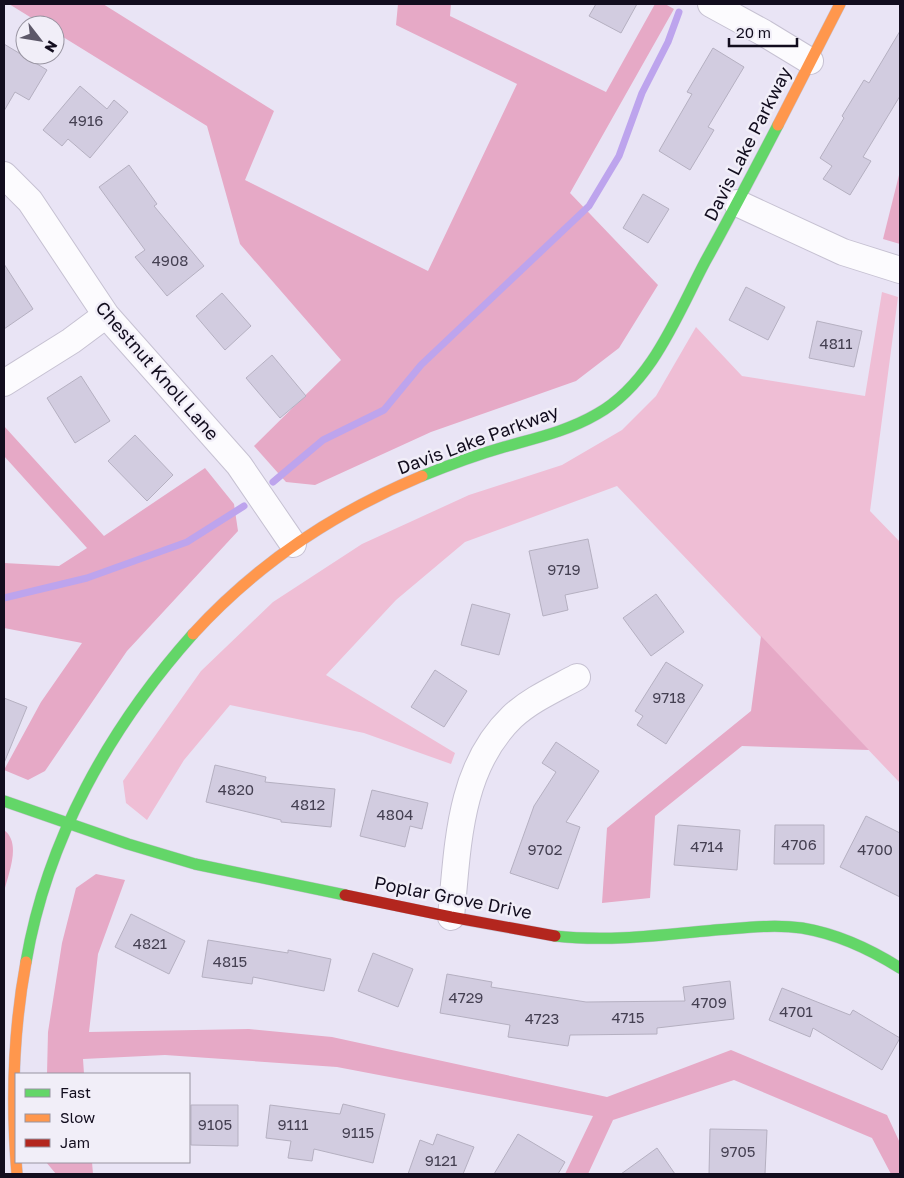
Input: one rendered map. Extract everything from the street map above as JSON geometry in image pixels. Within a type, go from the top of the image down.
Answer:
[{"type":"street","points":[[711,4],[810,61]]},
{"type":"street","name":"Davis Lake Parkway","points":[[15,1153],[13,1056],[21,987],[32,925],[68,823],[84,790],[110,745],[147,688],[194,631],[252,577],[293,544],[373,498],[424,475],[491,451],[561,430],[611,405],[633,383],[657,352],[738,203],[840,4]]},
{"type":"street","name":"Chestnut Knoll Lane","points":[[4,175],[30,200],[106,315],[239,465],[293,544]]},
{"type":"street","points":[[738,203],[843,252],[900,270]]},
{"type":"street","points":[[4,383],[71,341],[106,315]]},
{"type":"street","points":[[450,917],[460,830],[468,791],[480,760],[492,740],[513,716],[539,698],[577,678]]},
{"type":"street","name":"Poplar Grove Drive","points":[[4,801],[128,844],[196,864],[450,917],[558,936],[616,939],[762,926],[802,928],[844,939],[873,951],[900,968]]},
{"type":"shaded area","points":[[9,4],[103,4],[274,111],[245,180],[428,271],[517,84],[396,25],[398,4],[451,4],[450,16],[606,92],[655,4],[665,4],[674,9],[570,193],[658,285],[619,348],[576,381],[431,432],[315,485],[286,482],[254,446],[341,360],[240,244],[207,126],[65,38],[65,15],[27,15]]},
{"type":"shaded area","points":[[900,171],[900,244],[883,239]]},
{"type":"shaded area","points":[[882,292],[898,297],[870,511],[900,542],[900,783],[617,486],[465,542],[396,600],[326,675],[455,753],[451,764],[364,733],[230,705],[184,760],[147,820],[126,803],[123,781],[201,671],[273,602],[362,544],[469,495],[562,465],[622,430],[656,396],[696,327],[742,376],[865,396]]},
{"type":"shaded area","points":[[4,426],[104,536],[205,468],[234,504],[238,531],[127,651],[45,771],[28,780],[4,770],[41,702],[82,643],[4,628],[4,563],[59,566],[87,548],[4,456]]},
{"type":"shaded area","points":[[761,636],[869,750],[742,746],[655,816],[650,898],[602,903],[607,828],[751,711]]},
{"type":"shaded area","points":[[4,830],[12,843],[13,851],[11,868],[4,892]]},
{"type":"shaded area","points":[[96,874],[125,880],[98,954],[89,1032],[249,1029],[332,1037],[607,1097],[731,1050],[887,1115],[900,1143],[900,1174],[891,1174],[872,1138],[734,1080],[613,1120],[588,1174],[565,1174],[593,1116],[337,1067],[165,1055],[83,1059],[84,1073],[47,1073],[48,1032],[62,943],[76,888]]},
{"type":"shaded area","points":[[47,1163],[92,1163],[93,1174],[56,1174]]},
{"type":"building","points":[[596,4],[637,4],[621,33],[589,16]]},
{"type":"building","points":[[900,31],[900,96],[863,157],[871,161],[850,195],[823,179],[832,166],[820,158],[864,80],[869,83]]},
{"type":"building","points":[[4,44],[15,51],[15,65],[39,65],[47,70],[29,100],[15,92],[4,111]]},
{"type":"building","points":[[713,48],[744,67],[708,127],[714,130],[690,170],[659,151],[692,94],[687,92]]},
{"type":"building","points":[[80,86],[107,109],[114,100],[128,112],[90,158],[68,139],[62,146],[43,130]]},
{"type":"building","points":[[129,165],[157,204],[154,206],[204,266],[167,296],[135,257],[145,250],[99,187]]},
{"type":"building","points":[[643,194],[669,209],[648,243],[623,228]]},
{"type":"building","points":[[4,264],[33,309],[4,329]]},
{"type":"building","points":[[746,287],[785,307],[768,340],[729,320]]},
{"type":"building","points":[[222,293],[251,326],[225,350],[196,316]]},
{"type":"building","points":[[817,321],[862,331],[854,367],[809,358]]},
{"type":"building","points":[[272,355],[306,396],[280,418],[246,378]]},
{"type":"building","points":[[81,376],[110,421],[75,443],[47,398]]},
{"type":"building","points":[[135,435],[173,475],[147,501],[108,461]]},
{"type":"building","points":[[588,539],[598,588],[565,595],[568,610],[543,616],[529,551]]},
{"type":"building","points":[[656,594],[684,632],[651,656],[623,618]]},
{"type":"building","points":[[472,604],[510,614],[499,655],[461,645]]},
{"type":"building","points":[[666,662],[703,685],[666,744],[637,725],[643,716],[635,711]]},
{"type":"building","points":[[435,670],[467,691],[444,727],[411,707]]},
{"type":"building","points":[[4,698],[27,707],[4,763]]},
{"type":"building","points":[[556,742],[599,771],[566,822],[580,827],[558,889],[510,873],[534,806],[556,772],[542,763]]},
{"type":"building","points":[[215,765],[266,777],[265,782],[335,789],[331,827],[281,822],[281,820],[206,802]]},
{"type":"building","points":[[372,790],[428,803],[422,829],[410,826],[405,847],[360,836]]},
{"type":"building","points":[[866,816],[900,833],[900,897],[840,867]]},
{"type":"building","points":[[678,825],[740,830],[737,870],[674,865]]},
{"type":"building","points":[[775,825],[824,825],[824,864],[774,864]]},
{"type":"building","points":[[131,914],[185,941],[169,974],[115,947]]},
{"type":"building","points":[[208,940],[288,953],[288,950],[331,959],[324,991],[253,977],[252,984],[202,977]]},
{"type":"building","points":[[373,953],[413,969],[398,1007],[358,991]]},
{"type":"building","points":[[447,974],[492,982],[491,987],[586,1002],[685,1001],[683,987],[730,981],[734,1019],[657,1028],[657,1034],[570,1035],[568,1046],[508,1037],[510,1025],[440,1013]]},
{"type":"building","points":[[782,988],[850,1015],[853,1010],[900,1038],[882,1070],[813,1028],[810,1037],[769,1020]]},
{"type":"building","points":[[343,1104],[385,1114],[373,1163],[314,1149],[312,1161],[288,1158],[291,1141],[266,1138],[270,1105],[340,1114]]},
{"type":"building","points":[[191,1105],[238,1105],[238,1146],[191,1145]]},
{"type":"building","points":[[710,1129],[767,1130],[765,1174],[709,1174]]},
{"type":"building","points":[[437,1134],[474,1147],[463,1174],[408,1174],[420,1140],[433,1145]]},
{"type":"building","points":[[518,1134],[565,1162],[558,1174],[494,1174]]},
{"type":"building","points":[[657,1148],[675,1174],[621,1174]]},
{"type":"waterway","points":[[273,482],[323,440],[384,410],[421,365],[589,206],[619,156],[642,93],[668,42],[679,12]]},
{"type":"waterway","points":[[4,598],[87,578],[187,542],[244,506]]},
{"type":"traffic: fast","points":[[422,476],[452,464],[575,425],[597,414],[616,401],[633,385],[648,366],[673,325],[778,125]]},
{"type":"traffic: fast","points":[[26,962],[36,916],[49,872],[66,829],[86,787],[109,746],[135,707],[193,634]]},
{"type":"traffic: fast","points":[[4,801],[128,844],[195,864],[345,895]]},
{"type":"traffic: fast","points":[[555,936],[615,938],[747,927],[802,928],[841,938],[900,968]]},
{"type":"traffic: slow","points":[[778,125],[840,4]]},
{"type":"traffic: slow","points":[[193,634],[243,585],[298,543],[358,506],[422,476]]},
{"type":"traffic: slow","points":[[15,1147],[14,1068],[18,1015],[26,962]]},
{"type":"traffic: slow","points":[[16,1163],[17,1174]]},
{"type":"traffic: jam","points":[[345,895],[555,936]]}]
